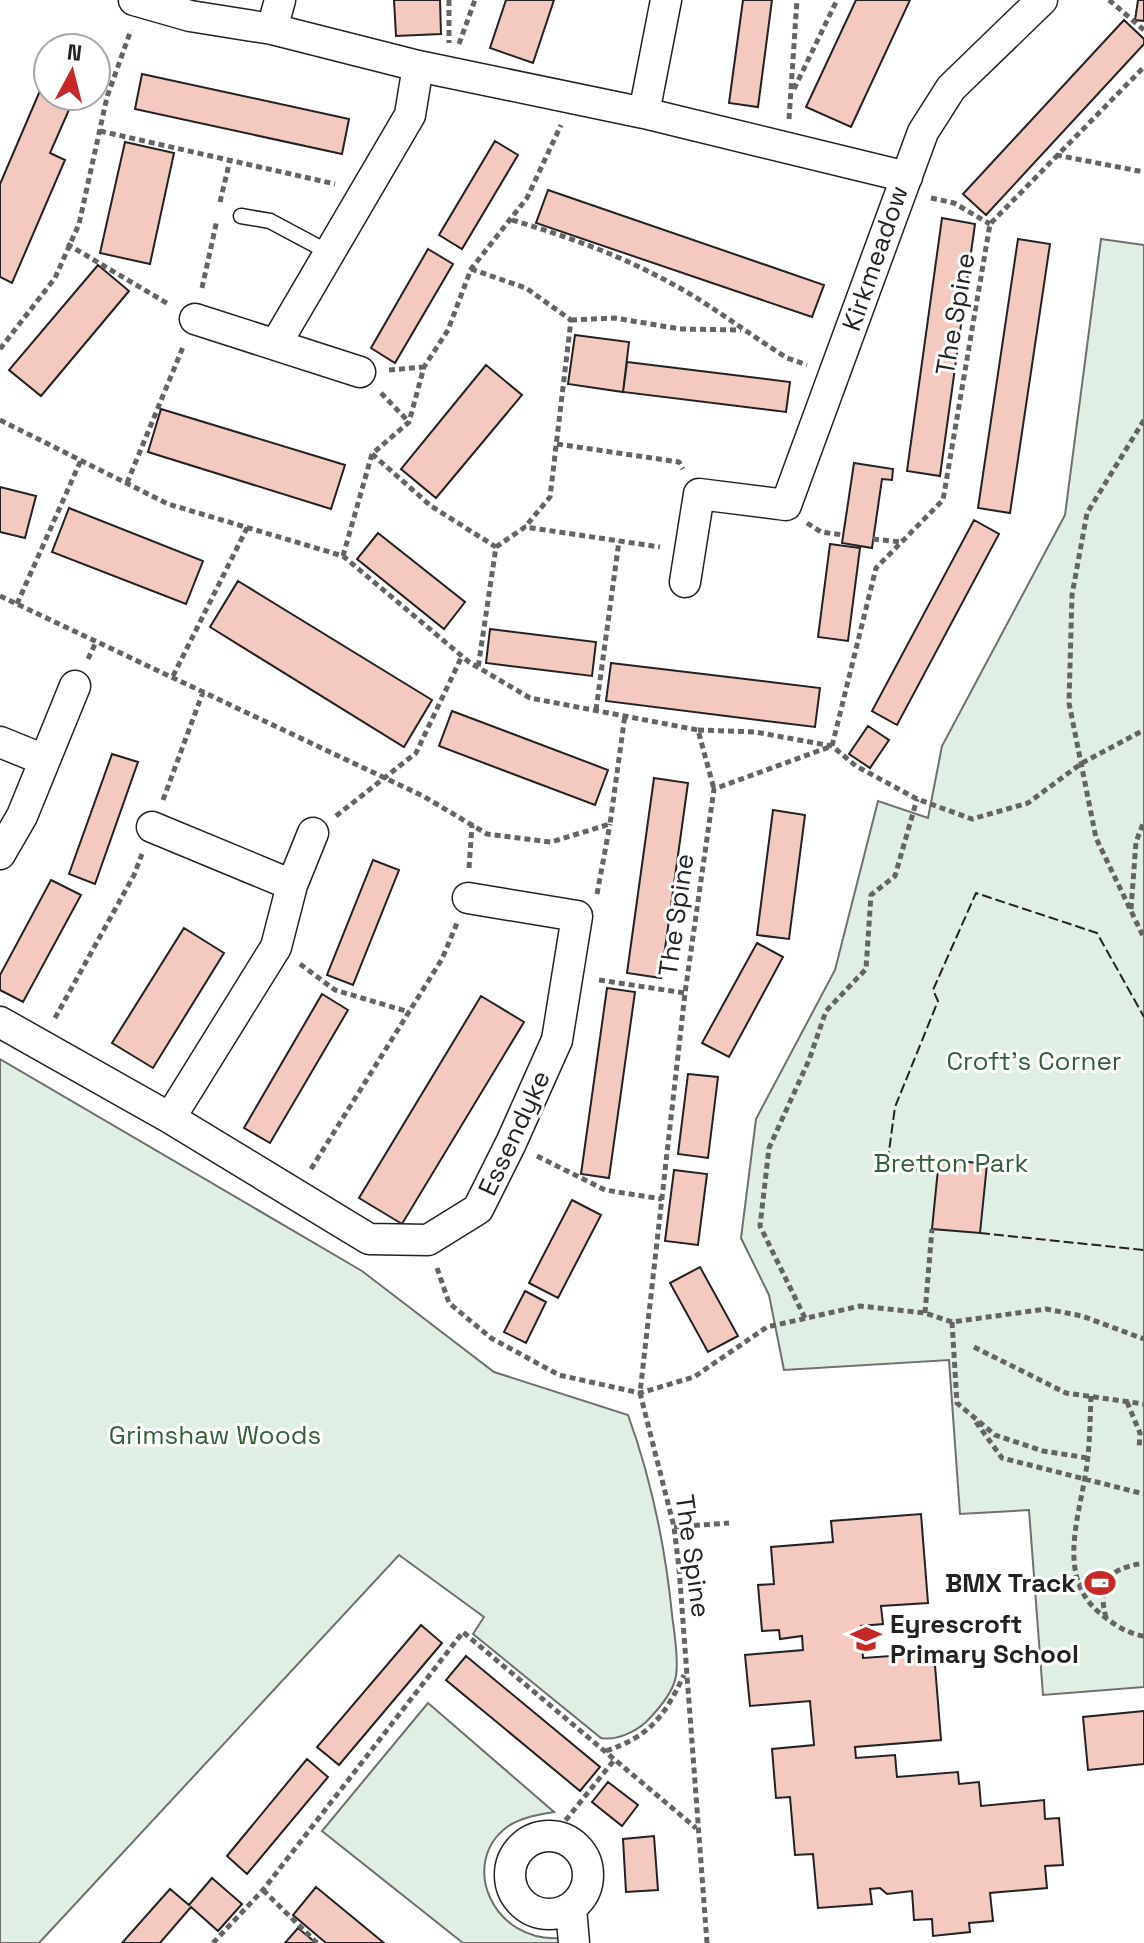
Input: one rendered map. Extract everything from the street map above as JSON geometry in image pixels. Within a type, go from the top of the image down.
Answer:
[{"type":"street","points":[[272,29],[280,0]]},
{"type":"street","points":[[644,113],[666,0]]},
{"type":"street","points":[[905,185],[923,132],[951,88],[1042,0]]},
{"type":"street","name":"Kirkmeadow","points":[[138,1],[190,16],[272,29],[418,66],[644,113],[783,147],[905,185],[786,505],[699,494]]},
{"type":"street","points":[[276,344],[363,190],[410,115],[418,66]]},
{"type":"street","points":[[195,319],[360,372]]},
{"type":"street","points":[[685,582],[699,494]]},
{"type":"street","points":[[0,854],[22,816],[42,759],[75,686]]},
{"type":"street","points":[[0,742],[42,759]]},
{"type":"street","points":[[152,827],[292,885]]},
{"type":"street","points":[[170,1118],[276,947],[292,885],[313,833]]},
{"type":"street","points":[[468,898],[577,916]]},
{"type":"street","name":"Essendyke","points":[[428,1240],[478,1209],[511,1143],[557,1040],[577,916]]},
{"type":"street","points":[[0,1022],[170,1118],[369,1239],[428,1240]]},
{"type":"street","points":[[553,1836],[576,1847],[588,1871],[582,1897],[571,1908],[550,1915],[526,1908],[511,1888],[511,1863],[527,1842],[553,1836]]},
{"type":"street","points":[[571,1908],[574,1943]]},
{"type":"lane","points":[[241,216],[270,221],[328,252]]},
{"type":"path","points":[[449,0],[449,72]]},
{"type":"path","points":[[449,72],[475,0]]},
{"type":"path","points":[[783,147],[792,93],[797,0]]},
{"type":"path","points":[[792,93],[837,0]]},
{"type":"path","points":[[1109,0],[1144,30]]},
{"type":"path","points":[[0,349],[55,278],[67,244],[79,224],[107,97],[138,1]]},
{"type":"path","name":"The Spine","points":[[832,746],[876,568],[943,500],[990,224],[1144,67]]},
{"type":"path","points":[[343,556],[372,454],[409,422],[424,367],[448,330],[471,269],[527,198],[573,98]]},
{"type":"path","points":[[100,131],[363,190]]},
{"type":"path","points":[[1055,155],[1144,172]]},
{"type":"path","points":[[220,204],[230,160]]},
{"type":"path","points":[[905,185],[954,203],[990,224]]},
{"type":"path","points":[[127,483],[195,319],[217,218]]},
{"type":"path","points":[[512,220],[577,239],[625,260],[670,282],[787,358],[833,376]]},
{"type":"path","points":[[67,244],[195,319]]},
{"type":"path","points":[[471,269],[526,288],[571,320],[615,318],[680,329],[743,330]]},
{"type":"path","points":[[478,668],[496,547],[525,527],[550,497],[571,320]]},
{"type":"path","points":[[360,372],[409,422]]},
{"type":"path","points":[[0,420],[168,504],[343,556],[462,656],[530,698],[698,730],[755,732],[832,746],[856,766],[917,799],[972,819],[1028,803],[1082,763],[1144,730]]},
{"type":"path","points":[[1144,420],[1087,513],[1072,595],[1069,703],[1096,838],[1144,938]]},
{"type":"path","points":[[557,444],[679,462],[699,494]]},
{"type":"path","points":[[372,454],[431,506],[496,547]]},
{"type":"path","points":[[17,604],[81,460]]},
{"type":"path","points":[[173,676],[248,526]]},
{"type":"path","points":[[525,527],[690,551]]},
{"type":"path","points":[[873,539],[902,542]]},
{"type":"path","points":[[596,710],[619,541]]},
{"type":"path","points":[[0,596],[386,779],[487,834],[551,842],[610,824]]},
{"type":"path","points":[[313,833],[416,753],[462,656]]},
{"type":"path","points":[[40,1044],[134,875],[203,692]]},
{"type":"path","points":[[577,916],[595,907],[625,715]]},
{"type":"path","points":[[698,730],[714,789],[832,746]]},
{"type":"path","name":"The Spine","points":[[707,1943],[674,1527],[640,1393],[685,993],[714,789]]},
{"type":"path","points":[[805,1318],[760,1226],[769,1148],[809,1060],[826,1011],[866,969],[871,895],[895,876],[917,799]]},
{"type":"path","points":[[1131,910],[1136,842],[1144,821]]},
{"type":"path","points":[[295,1194],[442,959],[468,898],[472,825]]},
{"type":"path","points":[[276,947],[335,990],[409,1012]]},
{"type":"path","points":[[567,976],[685,993]]},
{"type":"path","points":[[511,1143],[605,1190],[662,1199]]},
{"type":"path","points":[[925,1313],[932,1229]]},
{"type":"path","points":[[428,1240],[449,1303],[491,1338],[559,1375],[640,1393],[694,1377],[767,1327],[860,1306],[925,1313],[952,1322],[1046,1309],[1082,1316],[1144,1339]]},
{"type":"path","points":[[952,1322],[957,1403],[995,1435],[1043,1451],[1088,1458]]},
{"type":"path","points":[[974,1347],[1066,1393],[1144,1404]]},
{"type":"path","points":[[1091,1396],[1088,1458],[1073,1555],[1079,1586],[1090,1605],[1106,1618],[1144,1636]]},
{"type":"path","points":[[1127,1401],[1140,1433],[1139,1449]]},
{"type":"path","points":[[971,1415],[1002,1458],[1144,1494]]},
{"type":"path","points":[[674,1527],[729,1523]]},
{"type":"path","points":[[1079,1586],[1114,1571],[1144,1563]]},
{"type":"path","points":[[1106,1618],[1102,1592],[1114,1571]]},
{"type":"path","points":[[213,1943],[263,1890],[463,1632],[697,1829]]},
{"type":"path","points":[[605,1752],[636,1741],[655,1723],[673,1699],[686,1672]]},
{"type":"path","points":[[553,1836],[615,1759]]},
{"type":"path","points":[[263,1890],[317,1943]]},
{"type":"green space","name":"Bretton Park","points":[[1101,239],[1144,245],[1144,1687],[1043,1695],[1029,1510],[960,1514],[949,1360],[784,1370],[769,1295],[741,1238],[756,1119],[835,970],[878,801],[928,818],[942,746],[1065,515]]},
{"type":"green space","name":"Grimshaw Woods","points":[[0,1059],[362,1271],[494,1372],[628,1415],[656,1513],[666,1563],[677,1653],[672,1689],[646,1722],[625,1735],[601,1738],[473,1634],[484,1617],[399,1555],[39,1943],[0,1943]]},
{"type":"green space","points":[[428,1703],[554,1812],[524,1819],[507,1827],[493,1843],[485,1861],[485,1880],[490,1898],[501,1915],[517,1928],[537,1936],[560,1938],[560,1943],[463,1943],[322,1831]]},
{"type":"building","points":[[394,0],[440,0],[441,34],[396,36]]},
{"type":"building","points":[[506,0],[554,0],[533,63],[490,48]]},
{"type":"building","points":[[743,0],[772,0],[758,107],[729,103]]},
{"type":"building","points":[[856,0],[910,0],[851,127],[806,107]]},
{"type":"building","points":[[1138,0],[1144,0],[1144,21],[1135,20]]},
{"type":"building","points":[[1124,20],[1144,39],[1144,44],[986,215],[963,194]]},
{"type":"building","points":[[142,74],[349,119],[342,154],[135,109]]},
{"type":"building","points":[[32,109],[32,112],[68,112],[50,153],[65,160],[12,283],[0,277],[0,184]]},
{"type":"building","points":[[495,141],[518,155],[462,249],[439,235]]},
{"type":"building","points":[[125,142],[174,153],[150,264],[100,253]]},
{"type":"building","points":[[548,190],[824,285],[812,317],[536,223]]},
{"type":"building","points":[[942,218],[975,224],[940,476],[907,471]]},
{"type":"building","points":[[1018,239],[1050,244],[1010,513],[978,508]]},
{"type":"building","points":[[428,249],[453,264],[395,363],[371,348]]},
{"type":"building","points":[[98,265],[129,291],[41,396],[9,370]]},
{"type":"building","points":[[575,335],[629,342],[623,392],[568,384]]},
{"type":"building","points":[[627,362],[790,382],[786,412],[623,392]]},
{"type":"building","points":[[486,365],[522,395],[436,498],[401,469]]},
{"type":"building","points":[[161,409],[345,465],[331,509],[148,452]]},
{"type":"building","points":[[854,463],[893,469],[892,480],[882,479],[872,548],[842,543]]},
{"type":"building","points":[[0,487],[36,496],[25,538],[0,532]]},
{"type":"building","points":[[69,508],[203,561],[186,604],[52,552]]},
{"type":"building","points":[[974,520],[999,534],[897,725],[872,711]]},
{"type":"building","points":[[378,533],[465,602],[444,629],[357,559]]},
{"type":"building","points":[[830,544],[860,548],[848,641],[818,637]]},
{"type":"building","points":[[238,581],[432,700],[404,747],[210,627]]},
{"type":"building","points":[[490,629],[596,642],[592,676],[486,663]]},
{"type":"building","points":[[611,663],[820,688],[815,727],[606,701]]},
{"type":"building","points":[[452,711],[608,770],[595,805],[439,746]]},
{"type":"building","points":[[868,726],[889,740],[870,768],[849,754]]},
{"type":"building","points":[[112,754],[138,762],[95,884],[69,874]]},
{"type":"building","points":[[654,778],[688,783],[661,978],[627,973]]},
{"type":"building","points":[[773,810],[805,815],[789,939],[757,935]]},
{"type":"building","points":[[373,860],[399,870],[353,985],[327,975]]},
{"type":"building","points":[[51,880],[81,895],[23,1002],[0,990],[0,975]]},
{"type":"building","points":[[184,928],[224,953],[153,1068],[112,1043]]},
{"type":"building","points":[[757,943],[783,957],[729,1057],[702,1043]]},
{"type":"building","points":[[607,988],[635,992],[609,1178],[581,1174]]},
{"type":"building","points":[[322,994],[348,1010],[270,1143],[244,1128]]},
{"type":"building","points":[[481,996],[524,1022],[402,1224],[359,1198]]},
{"type":"building","points":[[688,1074],[718,1077],[708,1158],[678,1154]]},
{"type":"building","points":[[939,1159],[987,1164],[980,1233],[932,1229]]},
{"type":"building","points":[[674,1170],[707,1174],[698,1245],[665,1241]]},
{"type":"building","points":[[572,1200],[601,1215],[558,1298],[529,1283]]},
{"type":"building","points":[[700,1267],[738,1336],[708,1352],[670,1283]]},
{"type":"building","points":[[525,1291],[546,1302],[526,1343],[504,1332]]},
{"type":"building","name":"Eyrescroft Primary School","points":[[921,1514],[928,1603],[881,1606],[883,1624],[861,1626],[863,1658],[934,1653],[941,1740],[855,1747],[856,1758],[895,1755],[897,1777],[958,1772],[959,1784],[979,1782],[981,1806],[1044,1800],[1045,1819],[1059,1818],[1063,1865],[1045,1866],[1047,1888],[990,1893],[993,1921],[969,1923],[970,1932],[933,1936],[932,1919],[914,1920],[912,1891],[887,1894],[880,1888],[870,1889],[872,1904],[818,1908],[813,1854],[795,1855],[790,1797],[776,1798],[772,1749],[814,1745],[810,1701],[750,1706],[745,1655],[803,1650],[802,1636],[780,1639],[779,1630],[762,1631],[758,1585],[774,1584],[771,1547],[833,1542],[831,1521]]},
{"type":"building","points":[[421,1625],[442,1643],[339,1765],[317,1747]]},
{"type":"building","points":[[466,1656],[600,1767],[580,1791],[446,1680]]},
{"type":"building","points":[[1144,1711],[1144,1764],[1088,1770],[1083,1717]]},
{"type":"building","points":[[307,1759],[328,1777],[247,1874],[227,1856]]},
{"type":"building","points":[[608,1782],[638,1805],[622,1826],[592,1802]]},
{"type":"building","points":[[654,1836],[658,1890],[626,1892],[623,1839]]},
{"type":"building","points":[[212,1878],[242,1904],[218,1931],[191,1907],[160,1943],[122,1943],[170,1889],[189,1905]]},
{"type":"building","points":[[316,1887],[384,1943],[326,1943],[293,1915]]},
{"type":"building","points":[[298,1928],[316,1943],[285,1943]]},
{"type":"fence","points":[[938,1172],[887,1166],[895,1107],[938,1001],[933,990],[976,893],[1097,933],[1144,1017]]},
{"type":"fence","points":[[980,1233],[1144,1250]]},
{"type":"place","name":"BMX Track","points":[[1100,1583]]},
{"type":"place","name":"Eyrescroft Primary School","points":[[866,1639]]},
{"type":"park label","name":"Croft's Corner","points":[[1034,1061]]}]
